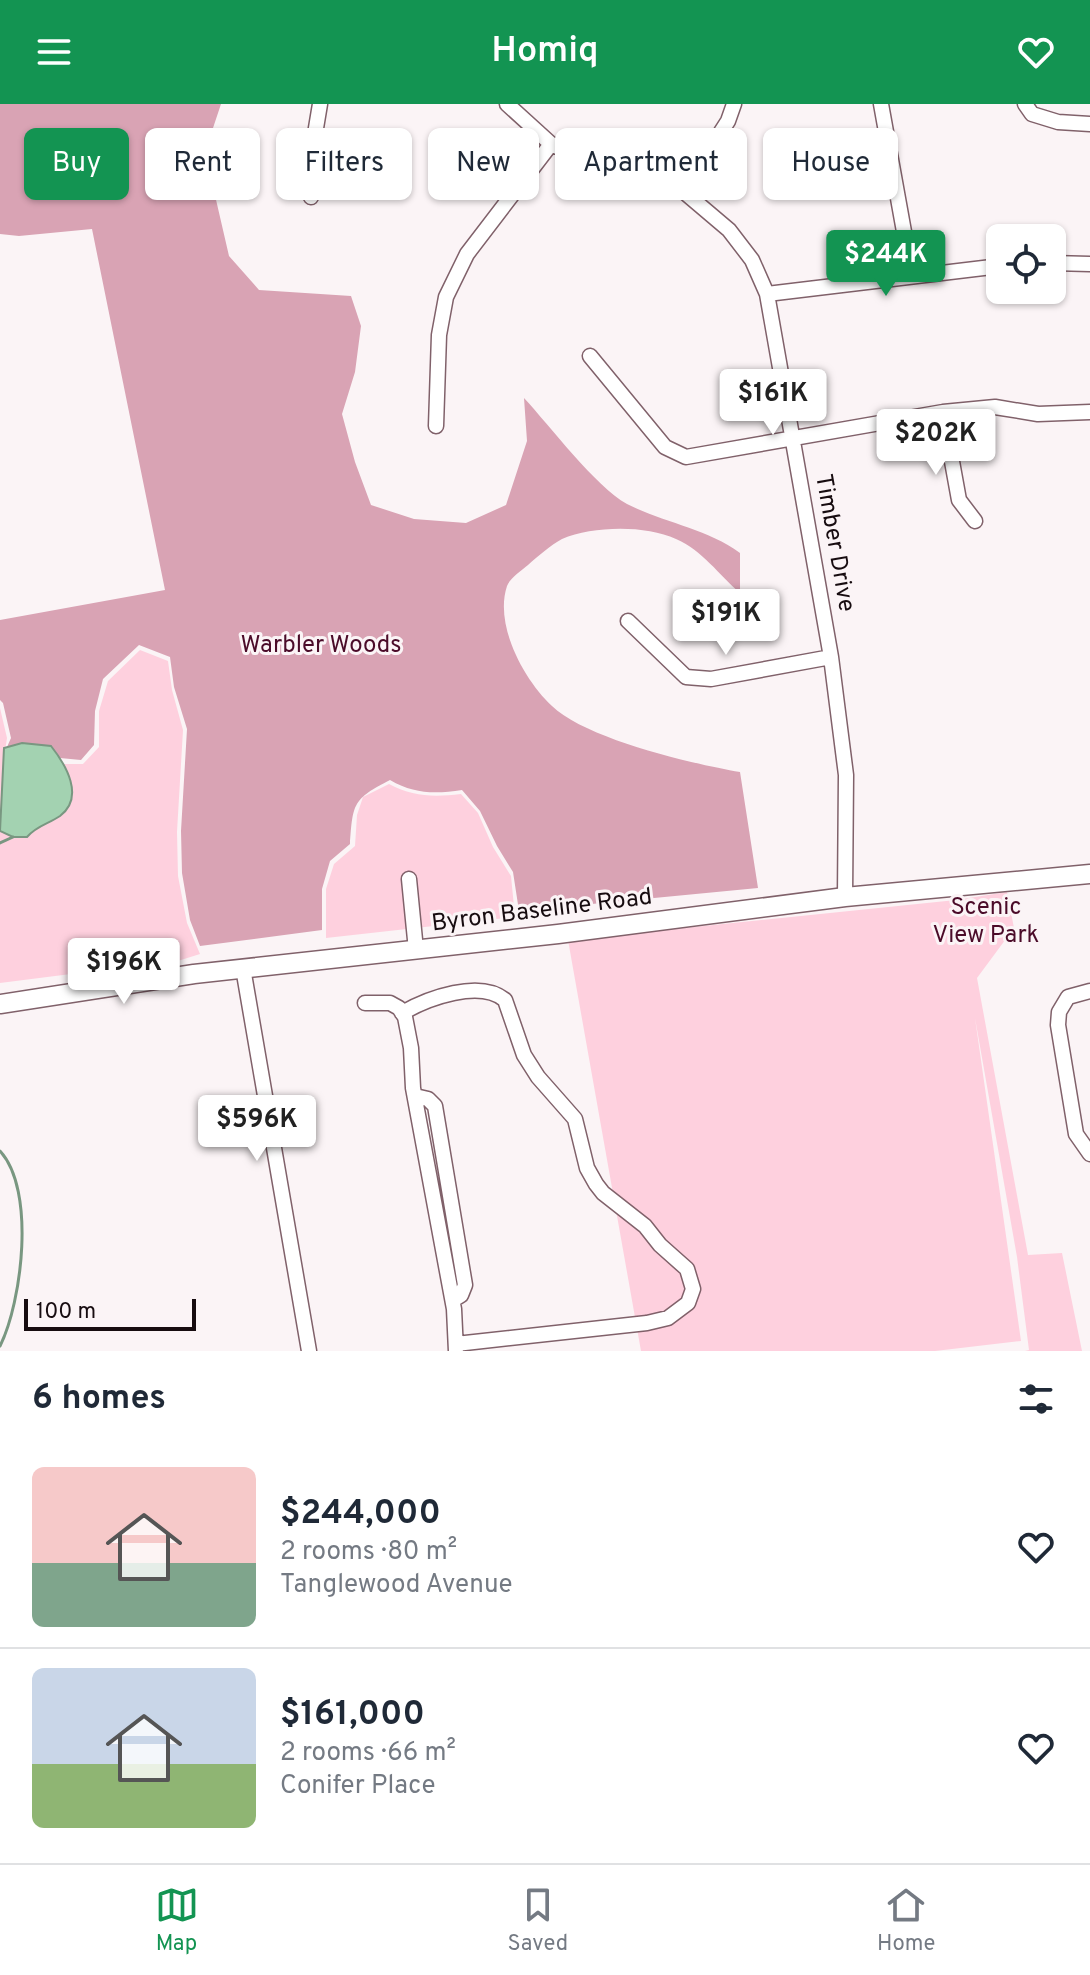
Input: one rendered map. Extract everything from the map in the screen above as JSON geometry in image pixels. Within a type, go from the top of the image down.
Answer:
[{"type":"main road","name":"Byron Baseline Road","points":[[0,1004],[243,968],[845,897],[1090,874]]},
{"type":"street","points":[[316,128],[320,104]]},
{"type":"street","name":"Timber Drive","points":[[507,104],[555,146]]},
{"type":"street","points":[[724,128],[734,104]]},
{"type":"street","points":[[881,104],[912,276]]},
{"type":"street","points":[[1025,104],[1032,114],[1058,122],[1090,124]]},
{"type":"street","points":[[436,426],[439,335],[446,297],[467,254],[551,144]]},
{"type":"street","name":"Timber Drive","points":[[694,200],[729,230],[752,260],[767,294],[831,657],[846,775],[845,897]]},
{"type":"street","points":[[1066,263],[1090,264]]},
{"type":"street","points":[[767,294],[986,268]]},
{"type":"street","points":[[590,356],[665,447],[686,457],[943,412],[995,407],[1038,414],[1090,412]]},
{"type":"street","points":[[943,412],[959,500],[975,521]]},
{"type":"street","points":[[628,621],[686,677],[711,679],[831,657]]},
{"type":"street","points":[[409,879],[416,950]]},
{"type":"street","points":[[243,968],[309,1351]]},
{"type":"street","points":[[365,1003],[390,1003],[402,1013],[411,1048],[415,1096],[428,1099],[435,1106],[465,1285],[461,1295],[453,1300],[456,1347],[647,1323],[668,1318],[688,1303],[693,1282],[687,1269],[660,1245],[645,1226],[596,1184],[587,1168],[575,1119],[538,1077],[524,1055],[505,1000],[489,991],[464,992],[438,996],[402,1013]]},
{"type":"street","points":[[1090,991],[1068,997],[1059,1012],[1058,1025],[1076,1134],[1090,1154]]},
{"type":"green space","name":"Warbler Woods","points":[[0,104],[221,104],[213,128],[145,128],[145,200],[216,200],[229,256],[259,290],[351,296],[361,326],[355,372],[342,414],[371,505],[414,519],[466,523],[506,505],[527,441],[524,398],[587,470],[614,495],[641,511],[713,537],[740,553],[740,593],[710,563],[676,539],[634,529],[589,532],[562,539],[540,554],[511,580],[504,601],[508,634],[522,667],[541,695],[568,718],[641,748],[740,772],[758,888],[519,911],[513,872],[480,811],[462,790],[425,792],[390,780],[369,792],[357,804],[350,844],[330,861],[322,889],[322,930],[200,946],[190,920],[182,873],[181,831],[187,729],[174,687],[170,657],[139,645],[103,679],[95,711],[94,745],[81,760],[39,756],[7,747],[11,738],[0,700],[0,620],[165,590],[92,229],[19,236],[0,234]]},
{"type":"green space","points":[[140,650],[168,661],[183,730],[177,832],[178,876],[187,923],[200,954],[181,960],[0,983],[0,708],[7,738],[5,751],[63,764],[83,764],[99,747],[99,711],[108,681]]},
{"type":"green space","points":[[389,784],[424,795],[461,794],[478,813],[493,847],[511,876],[515,917],[326,938],[326,889],[334,864],[355,846],[357,815],[363,797]]},
{"type":"green space","name":"Scenic View Park","points":[[1007,892],[1014,928],[977,978],[1028,1255],[1062,1253],[1082,1351],[1025,1351],[1029,1350],[1017,1257],[975,1018],[1021,1341],[935,1351],[641,1351],[568,940],[956,900]]},
{"type":"shaded area","points":[[22,743],[51,746],[67,771],[72,791],[71,800],[60,816],[27,837],[13,837],[0,831],[4,748]]},
{"type":"waterway","points":[[0,843],[13,837]]},
{"type":"waterway","points":[[0,1151],[11,1169],[22,1218],[19,1275],[8,1327],[0,1346]]}]
